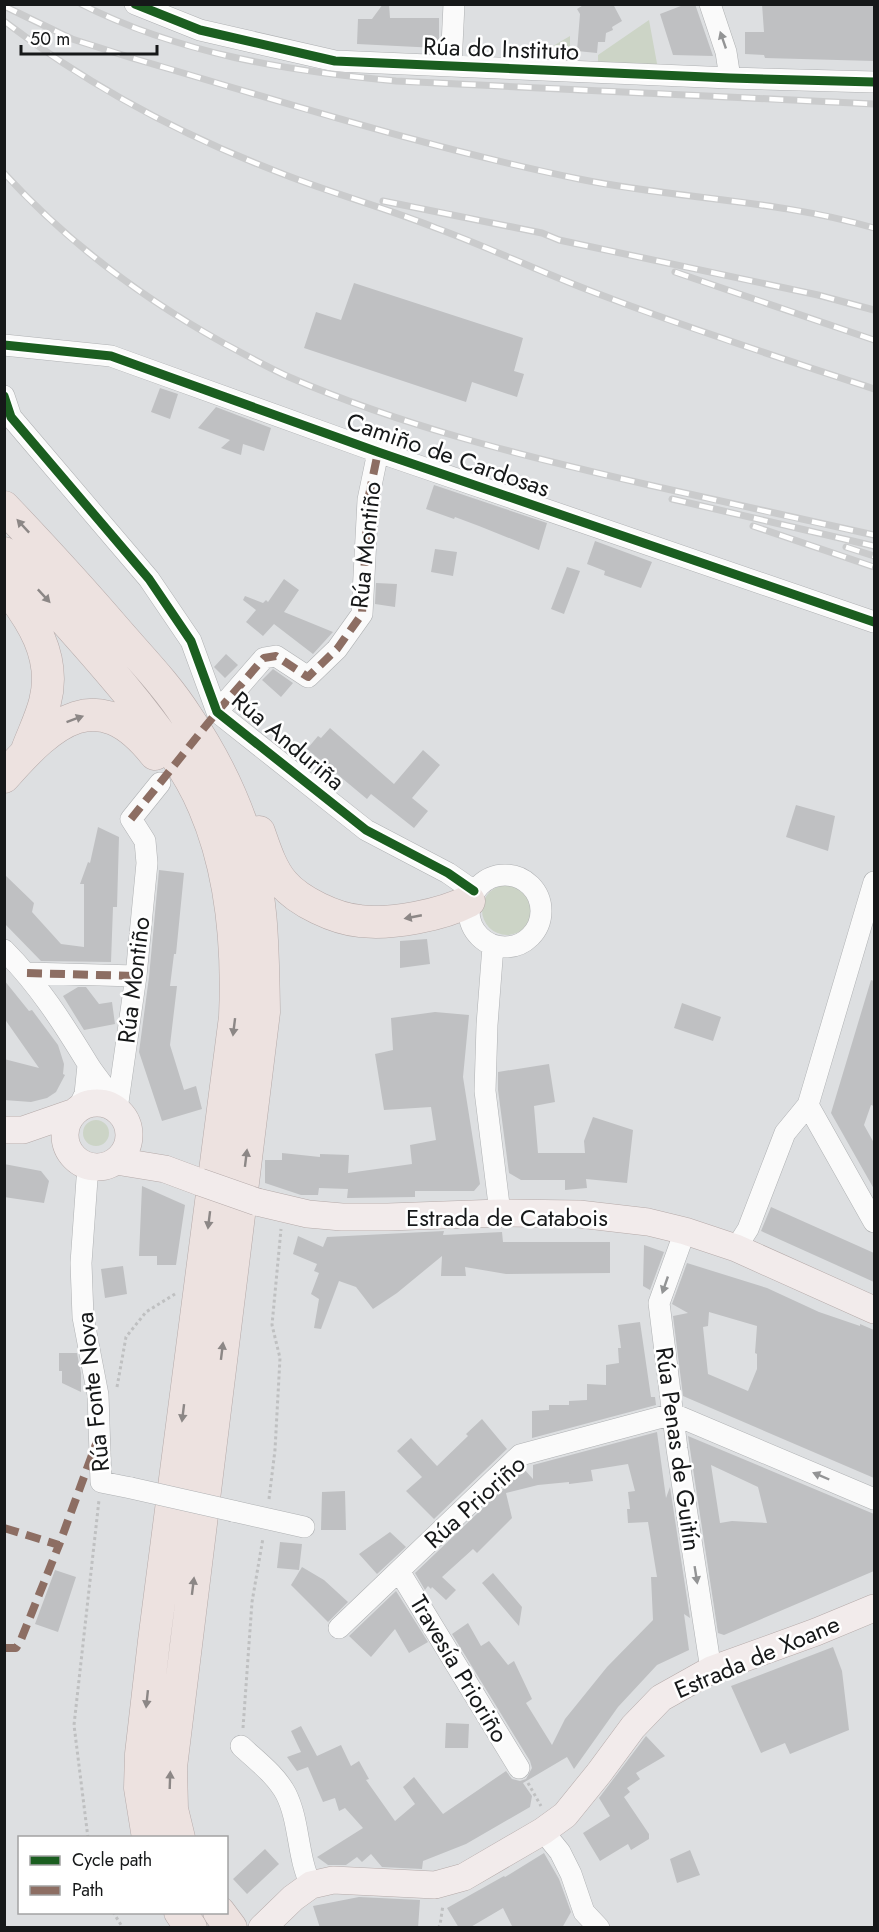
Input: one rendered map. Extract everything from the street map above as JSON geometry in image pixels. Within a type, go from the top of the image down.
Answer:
[{"type":"highway","points":[[4,507],[69,577],[188,717],[231,799],[244,832],[254,873],[263,933],[264,1012],[171,1767],[170,1791],[179,1836]]},
{"type":"highway","points":[[4,554],[97,654],[161,735],[182,766],[204,807],[230,897],[236,990],[235,1017],[155,1629],[141,1755],[140,1788],[148,1836]]},
{"type":"highway","points":[[69,577],[140,645],[196,711],[215,739],[243,791],[268,857],[283,882],[306,901],[332,914],[360,921],[400,919],[434,913],[459,906],[472,896]]},
{"type":"highway","points":[[4,584],[26,610],[40,636],[49,673],[45,702],[26,751]]},
{"type":"highway","points":[[4,777],[26,751],[56,728],[76,717],[98,714],[115,718],[135,731],[154,753],[176,785],[208,858],[226,957],[236,990]]},
{"type":"highway","points":[[181,1914],[191,1928]]},
{"type":"highway","points":[[220,1914],[231,1928]]},
{"type":"main road","points":[[14,1130],[45,1139],[80,1159],[103,1167],[123,1150],[128,1124],[116,1108],[97,1102],[83,1105],[75,1111],[65,1125],[64,1139],[80,1159]]},
{"type":"main road","points":[[14,1130],[75,1111]]},
{"type":"main road","name":"Estrada de Catabois","points":[[123,1150],[165,1169],[257,1202],[308,1214],[376,1217],[500,1213],[579,1214],[648,1222],[685,1231],[736,1248],[874,1310]]},
{"type":"main road","name":"Estrada de Xoane","points":[[262,1928],[293,1898],[311,1885],[333,1880],[419,1886],[453,1882],[464,1877],[565,1815],[646,1711],[661,1698],[711,1670],[816,1632],[874,1608]]},
{"type":"street","name":"Rúa do Instituto","points":[[135,4],[161,9],[200,30],[335,61],[874,82]]},
{"type":"street","points":[[451,66],[454,4]]},
{"type":"street","points":[[710,4],[726,51],[730,78]]},
{"type":"street","name":"Camiño de Cardosas","points":[[4,345],[111,356],[378,452],[874,622]]},
{"type":"street","name":"Rúa Anduriña","points":[[4,396],[11,417],[149,579],[191,640],[217,712],[366,830],[448,873],[472,896]]},
{"type":"street","name":"Rúa Montiño","points":[[217,712],[264,658],[276,656],[308,677],[337,649],[362,614],[368,500],[378,452]]},
{"type":"street","name":"Rúa Montiño","points":[[116,1108],[136,975],[147,863],[145,841],[131,819],[160,783]]},
{"type":"street","points":[[504,874],[516,876],[528,882],[536,891],[541,903],[541,916],[537,928],[529,938],[512,946],[494,946],[484,941],[470,923],[468,912],[472,896],[481,883],[492,876],[504,874]]},
{"type":"street","points":[[736,1248],[748,1229],[785,1134],[808,1105],[867,933],[874,882]]},
{"type":"street","points":[[494,946],[486,1025],[485,1090],[500,1213]]},
{"type":"street","points":[[4,950],[27,973],[88,1065],[105,1086],[116,1108]]},
{"type":"street","points":[[27,973],[136,975]]},
{"type":"street","points":[[75,1111],[85,1094],[88,1065]]},
{"type":"street","points":[[808,1105],[874,1222]]},
{"type":"street","name":"Rúa Fonte Nova","points":[[80,1159],[87,1179],[81,1263],[83,1317],[98,1395],[101,1482],[304,1527]]},
{"type":"street","name":"Rúa Penas de Guitín","points":[[685,1231],[658,1303],[711,1670]]},
{"type":"street","points":[[673,1414],[874,1499]]},
{"type":"street","name":"Rúa Prioriño","points":[[339,1628],[519,1455],[673,1414]]},
{"type":"street","name":"Travesía Prioriño","points":[[399,1571],[519,1768]]},
{"type":"street","points":[[241,1746],[270,1773],[286,1794],[311,1885]]},
{"type":"street","points":[[547,1828],[572,1874],[584,1912],[599,1928]]},
{"type":"path","points":[[241,1746],[252,1602],[267,1518],[275,1450],[280,1358],[272,1325],[283,1209]]},
{"type":"path","points":[[519,1768],[547,1828]]},
{"type":"path","points":[[114,1914],[123,1928]]},
{"type":"shaded area","points":[[649,20],[658,69],[598,65],[598,55]]},
{"type":"shaded area","points":[[570,36],[570,66],[526,62]]},
{"type":"shaded area","points":[[507,885],[521,889],[528,896],[532,910],[528,924],[521,931],[507,935],[493,931],[486,924],[482,910],[486,896],[493,889]]},
{"type":"shaded area","points":[[96,1120],[105,1124],[109,1133],[105,1142],[96,1146],[87,1142],[83,1133],[87,1124]]},
{"type":"building","points":[[383,4],[389,4],[390,18],[439,18],[437,48],[357,44],[358,19],[372,19]]},
{"type":"building","points":[[585,4],[613,4],[622,21],[606,33],[605,42],[598,42],[597,53],[577,51],[580,14],[577,9]]},
{"type":"building","points":[[686,4],[695,4],[713,56],[673,55],[660,14]]},
{"type":"building","points":[[762,4],[874,4],[874,61],[765,58],[764,55],[745,54],[745,32],[764,32]]},
{"type":"building","points":[[354,283],[523,338],[514,371],[524,374],[517,397],[472,382],[466,402],[304,348],[316,312],[341,320]]},
{"type":"building","points":[[160,388],[178,394],[170,419],[151,412]]},
{"type":"building","points":[[216,407],[271,428],[264,451],[243,444],[241,455],[221,448],[230,440],[198,428]]},
{"type":"building","points":[[434,485],[547,523],[539,550],[455,517],[454,519],[426,509]]},
{"type":"building","points":[[595,541],[652,562],[641,588],[604,575],[605,571],[587,564]]},
{"type":"building","points":[[435,549],[457,552],[453,576],[431,572]]},
{"type":"building","points":[[567,567],[580,571],[564,614],[551,609]]},
{"type":"building","points":[[284,579],[299,590],[284,612],[333,632],[313,654],[274,624],[263,636],[246,622],[256,610],[243,600],[245,596],[263,603],[266,600],[268,602]]},
{"type":"building","points":[[376,583],[397,584],[395,607],[375,604]]},
{"type":"building","points":[[226,654],[238,665],[225,678],[214,667]]},
{"type":"building","points":[[273,669],[293,683],[281,697],[262,680]]},
{"type":"building","points":[[330,728],[394,784],[423,750],[440,765],[412,798],[428,811],[414,828],[371,794],[367,799],[307,749],[318,736],[321,738]]},
{"type":"building","points":[[796,805],[835,816],[828,851],[786,837]]},
{"type":"building","points":[[98,827],[119,837],[117,907],[113,907],[111,962],[41,961],[4,923],[4,874],[34,903],[32,912],[61,944],[84,947],[84,884],[80,884],[88,862],[90,863]]},
{"type":"building","points":[[159,870],[184,873],[176,954],[174,954],[170,986],[177,986],[170,1045],[184,1090],[196,1086],[202,1109],[162,1121],[139,1052]]},
{"type":"building","points":[[427,939],[430,964],[400,968],[400,941]]},
{"type":"building","points":[[4,980],[29,1011],[32,1010],[58,1045],[65,1075],[56,1092],[47,1098],[31,1102],[4,1100],[4,1059],[39,1068],[4,1018]]},
{"type":"building","points":[[871,980],[874,981],[874,1106],[871,1105],[864,1125],[874,1143],[874,1189],[831,1113]]},
{"type":"building","points":[[78,987],[86,987],[99,1004],[112,1002],[115,1024],[84,1030],[63,996]]},
{"type":"building","points":[[682,1003],[721,1017],[713,1041],[674,1028]]},
{"type":"building","points":[[435,1012],[469,1015],[463,1077],[480,1184],[474,1191],[415,1191],[415,1197],[347,1198],[348,1189],[319,1188],[318,1195],[301,1195],[265,1183],[265,1160],[282,1160],[282,1153],[320,1157],[320,1154],[349,1155],[348,1173],[412,1164],[410,1145],[436,1140],[431,1107],[384,1110],[375,1054],[393,1050],[391,1018]]},
{"type":"building","points":[[549,1064],[555,1102],[534,1106],[538,1153],[585,1153],[584,1141],[593,1117],[633,1130],[627,1183],[586,1179],[587,1188],[565,1190],[565,1180],[521,1180],[509,1173],[498,1090],[498,1072]]},
{"type":"building","points":[[4,1164],[41,1171],[49,1181],[44,1203],[4,1197]]},
{"type":"building","points":[[142,1186],[185,1205],[176,1265],[157,1265],[157,1256],[139,1256]]},
{"type":"building","points":[[771,1207],[874,1253],[874,1282],[761,1231]]},
{"type":"building","points":[[444,1231],[443,1235],[502,1232],[503,1242],[610,1242],[610,1273],[506,1274],[465,1267],[466,1276],[441,1276],[442,1256],[397,1293],[373,1309],[356,1287],[339,1281],[321,1329],[314,1328],[319,1299],[311,1294],[319,1273],[314,1271],[317,1264],[293,1254],[298,1236],[323,1247],[327,1237]]},
{"type":"building","points":[[644,1245],[664,1252],[650,1290],[643,1286]]},
{"type":"building","points":[[687,1263],[767,1288],[819,1312],[874,1330],[874,1478],[683,1396],[673,1316],[688,1313],[672,1304]],"holes":[[[709,1312],[757,1326],[755,1353],[757,1354],[757,1369],[748,1391],[708,1374],[703,1327],[708,1326]]]},
{"type":"building","points":[[123,1266],[127,1294],[105,1298],[101,1269]]},
{"type":"building","points":[[640,1322],[651,1397],[655,1397],[656,1405],[532,1438],[532,1411],[549,1410],[549,1405],[569,1405],[569,1401],[587,1400],[587,1384],[606,1385],[606,1365],[619,1363],[618,1348],[621,1348],[618,1325]]},
{"type":"building","points":[[59,1353],[77,1353],[81,1373],[81,1392],[62,1383]]},
{"type":"building","points":[[482,1419],[507,1449],[434,1519],[406,1491],[422,1477],[397,1451],[411,1438],[437,1466]]},
{"type":"building","points":[[657,1432],[666,1498],[670,1487],[690,1618],[684,1614],[689,1650],[657,1665],[618,1707],[574,1769],[567,1757],[523,1783],[532,1796],[530,1807],[466,1844],[423,1861],[422,1869],[382,1867],[371,1854],[362,1862],[357,1857],[346,1865],[328,1865],[317,1857],[363,1828],[345,1808],[339,1811],[335,1798],[323,1802],[308,1767],[297,1771],[287,1757],[301,1752],[291,1731],[301,1726],[317,1756],[341,1745],[351,1766],[359,1761],[369,1779],[366,1780],[395,1821],[415,1804],[403,1787],[414,1777],[443,1814],[506,1771],[512,1779],[520,1781],[526,1779],[532,1768],[530,1761],[452,1634],[468,1623],[481,1646],[489,1641],[508,1665],[514,1661],[532,1699],[526,1703],[552,1745],[565,1719],[607,1667],[653,1620],[651,1577],[657,1577],[648,1522],[628,1523],[627,1509],[630,1509],[628,1492],[635,1491],[628,1464],[591,1470],[593,1481],[538,1485],[506,1493],[512,1518],[477,1553],[473,1549],[442,1577],[456,1590],[446,1600],[432,1587],[431,1589],[428,1586],[425,1590],[415,1573],[524,1469],[533,1479],[533,1465]]},
{"type":"building","points":[[688,1436],[874,1514],[874,1571],[724,1635],[718,1633]],"holes":[[[711,1465],[758,1487],[767,1523],[732,1521],[720,1523]]]},
{"type":"building","points":[[345,1491],[346,1530],[321,1530],[322,1492]]},
{"type":"building","points":[[390,1532],[406,1547],[377,1574],[359,1554]]},
{"type":"building","points":[[280,1542],[302,1544],[299,1570],[277,1568]]},
{"type":"building","points":[[302,1567],[324,1580],[348,1602],[328,1622],[291,1585]]},
{"type":"building","points":[[55,1570],[76,1577],[58,1632],[35,1624]]},
{"type":"building","points":[[493,1573],[522,1607],[519,1626],[482,1583]]},
{"type":"building","points":[[396,1591],[428,1642],[409,1653],[395,1629],[371,1657],[349,1636]]},
{"type":"building","points":[[833,1647],[842,1671],[849,1730],[790,1754],[785,1743],[761,1753],[731,1686]]},
{"type":"building","points":[[446,1723],[469,1724],[468,1748],[445,1748]]},
{"type":"building","points":[[646,1736],[665,1756],[636,1773],[640,1779],[627,1788],[630,1792],[624,1797],[649,1834],[649,1839],[631,1850],[628,1844],[600,1861],[583,1833],[610,1816],[599,1798]]},
{"type":"building","points":[[265,1849],[279,1864],[247,1894],[233,1879]]},
{"type":"building","points":[[690,1850],[700,1875],[677,1883],[670,1859]]},
{"type":"building","points":[[544,1853],[559,1879],[571,1912],[562,1928],[513,1928],[503,1908],[469,1928],[459,1928],[447,1908]]},
{"type":"building","points":[[359,1897],[420,1900],[418,1928],[320,1928],[313,1906]]},
{"type":"railway","points":[[81,4],[118,21],[195,48],[235,58],[315,72],[396,81],[874,104]]},
{"type":"railway","points":[[4,6],[72,39],[299,107],[466,153],[616,186],[802,211],[874,228]]},
{"type":"railway","points":[[4,21],[70,67],[138,108],[246,159],[417,221],[637,309],[874,389]]},
{"type":"railway","points":[[4,173],[28,199],[80,246],[164,308],[265,365],[332,395],[421,426],[512,452],[874,535]]},
{"type":"railway","points":[[383,201],[542,233],[559,240],[818,295],[874,310]]},
{"type":"railway","points":[[675,272],[874,340]]},
{"type":"railway","points":[[672,499],[874,546]]},
{"type":"railway","points":[[753,526],[874,567]]},
{"type":"railway","points":[[846,547],[874,556]]},
{"type":"marked path","points":[[131,819],[217,712],[264,658],[276,656],[308,677],[337,649],[362,614],[368,500],[378,452]]},
{"type":"marked path","points":[[27,973],[136,976]]},
{"type":"marked path","points":[[4,1528],[59,1545],[99,1436]]},
{"type":"marked path","points":[[4,1648],[16,1648],[20,1642],[59,1545]]},
{"type":"cycle path","points":[[135,4],[200,30],[335,61],[874,82]]},
{"type":"cycle path","points":[[4,345],[111,356],[378,452],[874,622]]},
{"type":"cycle path","points":[[4,396],[11,417],[149,579],[191,641],[217,712],[366,830],[448,873],[474,891]]}]
